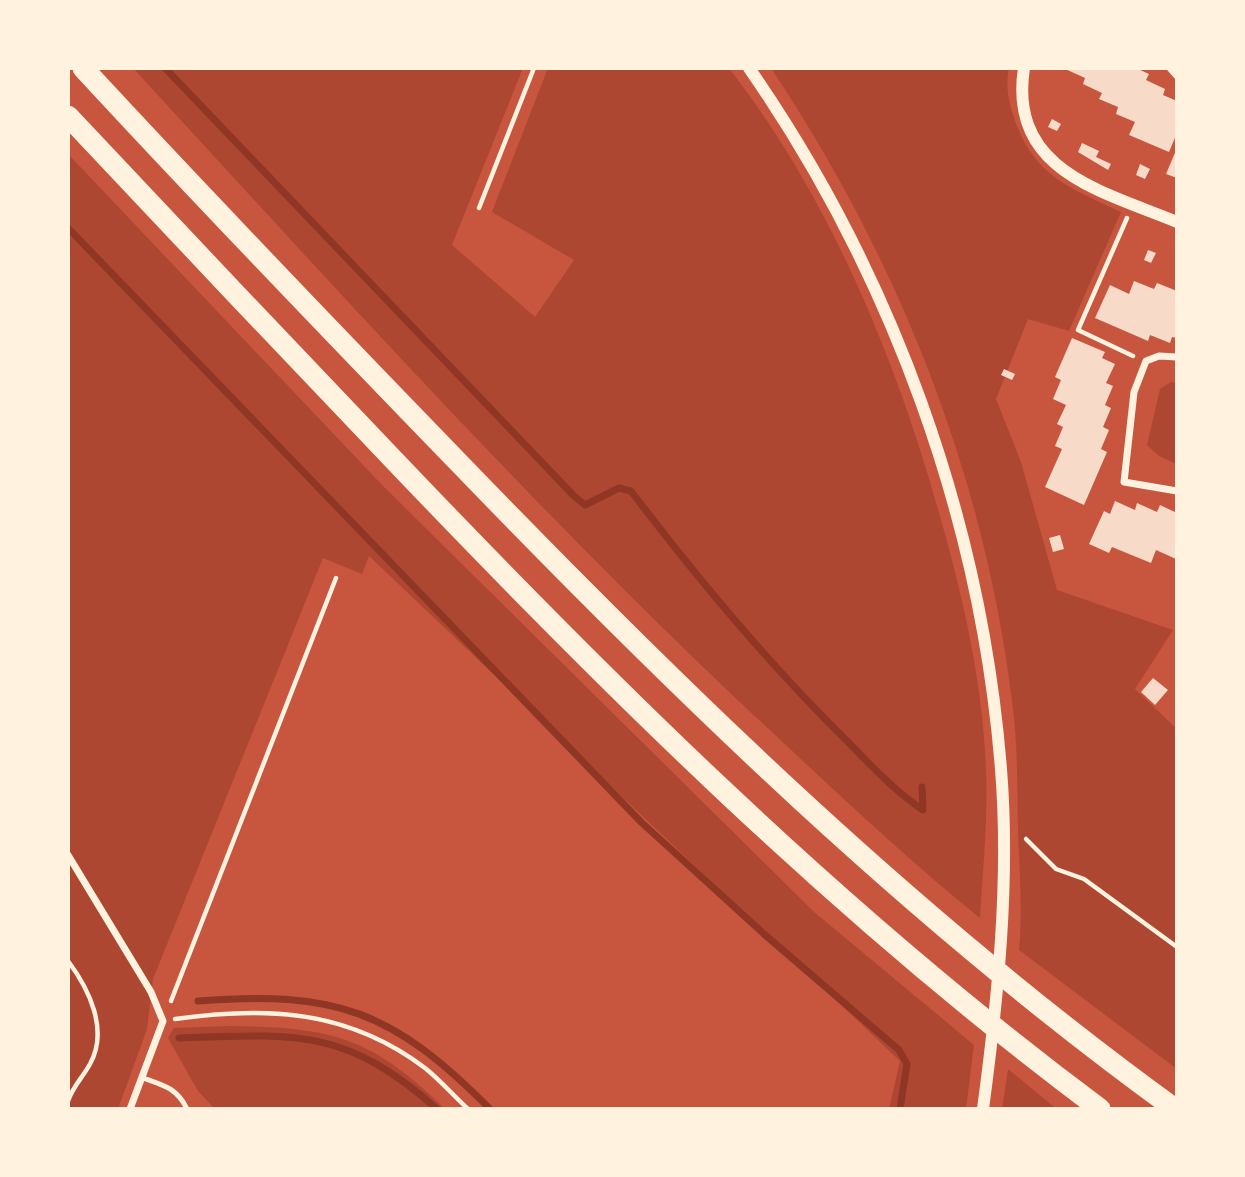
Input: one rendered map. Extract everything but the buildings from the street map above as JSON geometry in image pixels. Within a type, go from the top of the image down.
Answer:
[{"type":"highway","points":[[83,68],[218,214],[679,687],[841,839],[970,950],[1107,1060],[1175,1109]]},
{"type":"highway","points":[[68,116],[537,611],[651,722],[810,872],[949,991],[1100,1109]]},
{"type":"street","points":[[749,68],[831,200],[903,355],[949,488],[974,580],[992,684],[1001,772],[1002,894],[997,1002],[983,1108]]},
{"type":"street","points":[[1024,68],[1021,87],[1025,124],[1039,148],[1054,165],[1078,180],[1177,222]]},
{"type":"street","points":[[1170,68],[1177,76]]},
{"type":"street","points":[[1177,357],[1159,356],[1146,362],[1134,392],[1124,482],[1177,491]]},
{"type":"street","points":[[68,855],[151,992],[163,1021],[131,1109]]},
{"type":"lane","points":[[143,1078],[171,1088],[180,1096],[187,1109]]},
{"type":"path","points":[[479,208],[534,68]]},
{"type":"path","points":[[1133,204],[1078,330],[1146,362]]},
{"type":"path","points":[[336,578],[163,1021],[250,1014],[314,1016],[367,1033],[425,1068],[468,1109]]},
{"type":"path","points":[[1026,839],[1056,869],[1084,879],[1177,947]]},
{"type":"path","points":[[68,961],[90,1002],[98,1035],[94,1056],[75,1083],[68,1101]]},
{"type":"shaded area","points":[[133,68],[523,68],[452,245],[535,317],[574,260],[492,212],[548,68],[729,68],[766,119],[799,172],[857,284],[904,401],[941,520],[971,644],[981,707],[986,788],[980,918],[923,870],[760,721],[597,563],[440,400]]},
{"type":"shaded area","points":[[771,68],[1009,68],[1011,108],[1023,140],[1033,155],[1057,178],[1086,196],[1121,212],[1069,331],[1028,319],[996,399],[1021,462],[1057,590],[1173,630],[1135,689],[1177,729],[1177,1069],[1019,950],[1021,920],[1014,717],[999,616],[957,451],[929,371],[896,292],[817,141]]},
{"type":"shaded area","points":[[68,154],[382,485],[813,911],[974,1045],[966,1109],[889,1109],[900,1061],[369,556],[362,574],[323,558],[153,979],[147,1029],[118,1109],[68,1109]]},
{"type":"shaded area","points":[[1171,382],[1177,383],[1177,464],[1159,456],[1147,445],[1160,389]]},
{"type":"shaded area","points":[[230,1026],[296,1029],[348,1041],[395,1066],[445,1109],[214,1108],[198,1091],[168,1038],[174,1028]]},
{"type":"shaded area","points":[[1008,1069],[1053,1106],[1057,1109],[1002,1109]]},
{"type":"waterway","points":[[165,68],[574,496],[585,505],[619,488],[631,491],[707,587],[787,679],[882,776],[923,810],[922,787]]},
{"type":"waterway","points":[[68,228],[641,822],[764,934],[899,1050],[907,1064],[900,1109]]},
{"type":"waterway","points":[[198,1001],[288,999],[325,1004],[359,1014],[391,1029],[423,1049],[490,1109]]},
{"type":"waterway","points":[[179,1038],[255,1036],[317,1041],[345,1049],[374,1063],[404,1082],[437,1109]]}]
